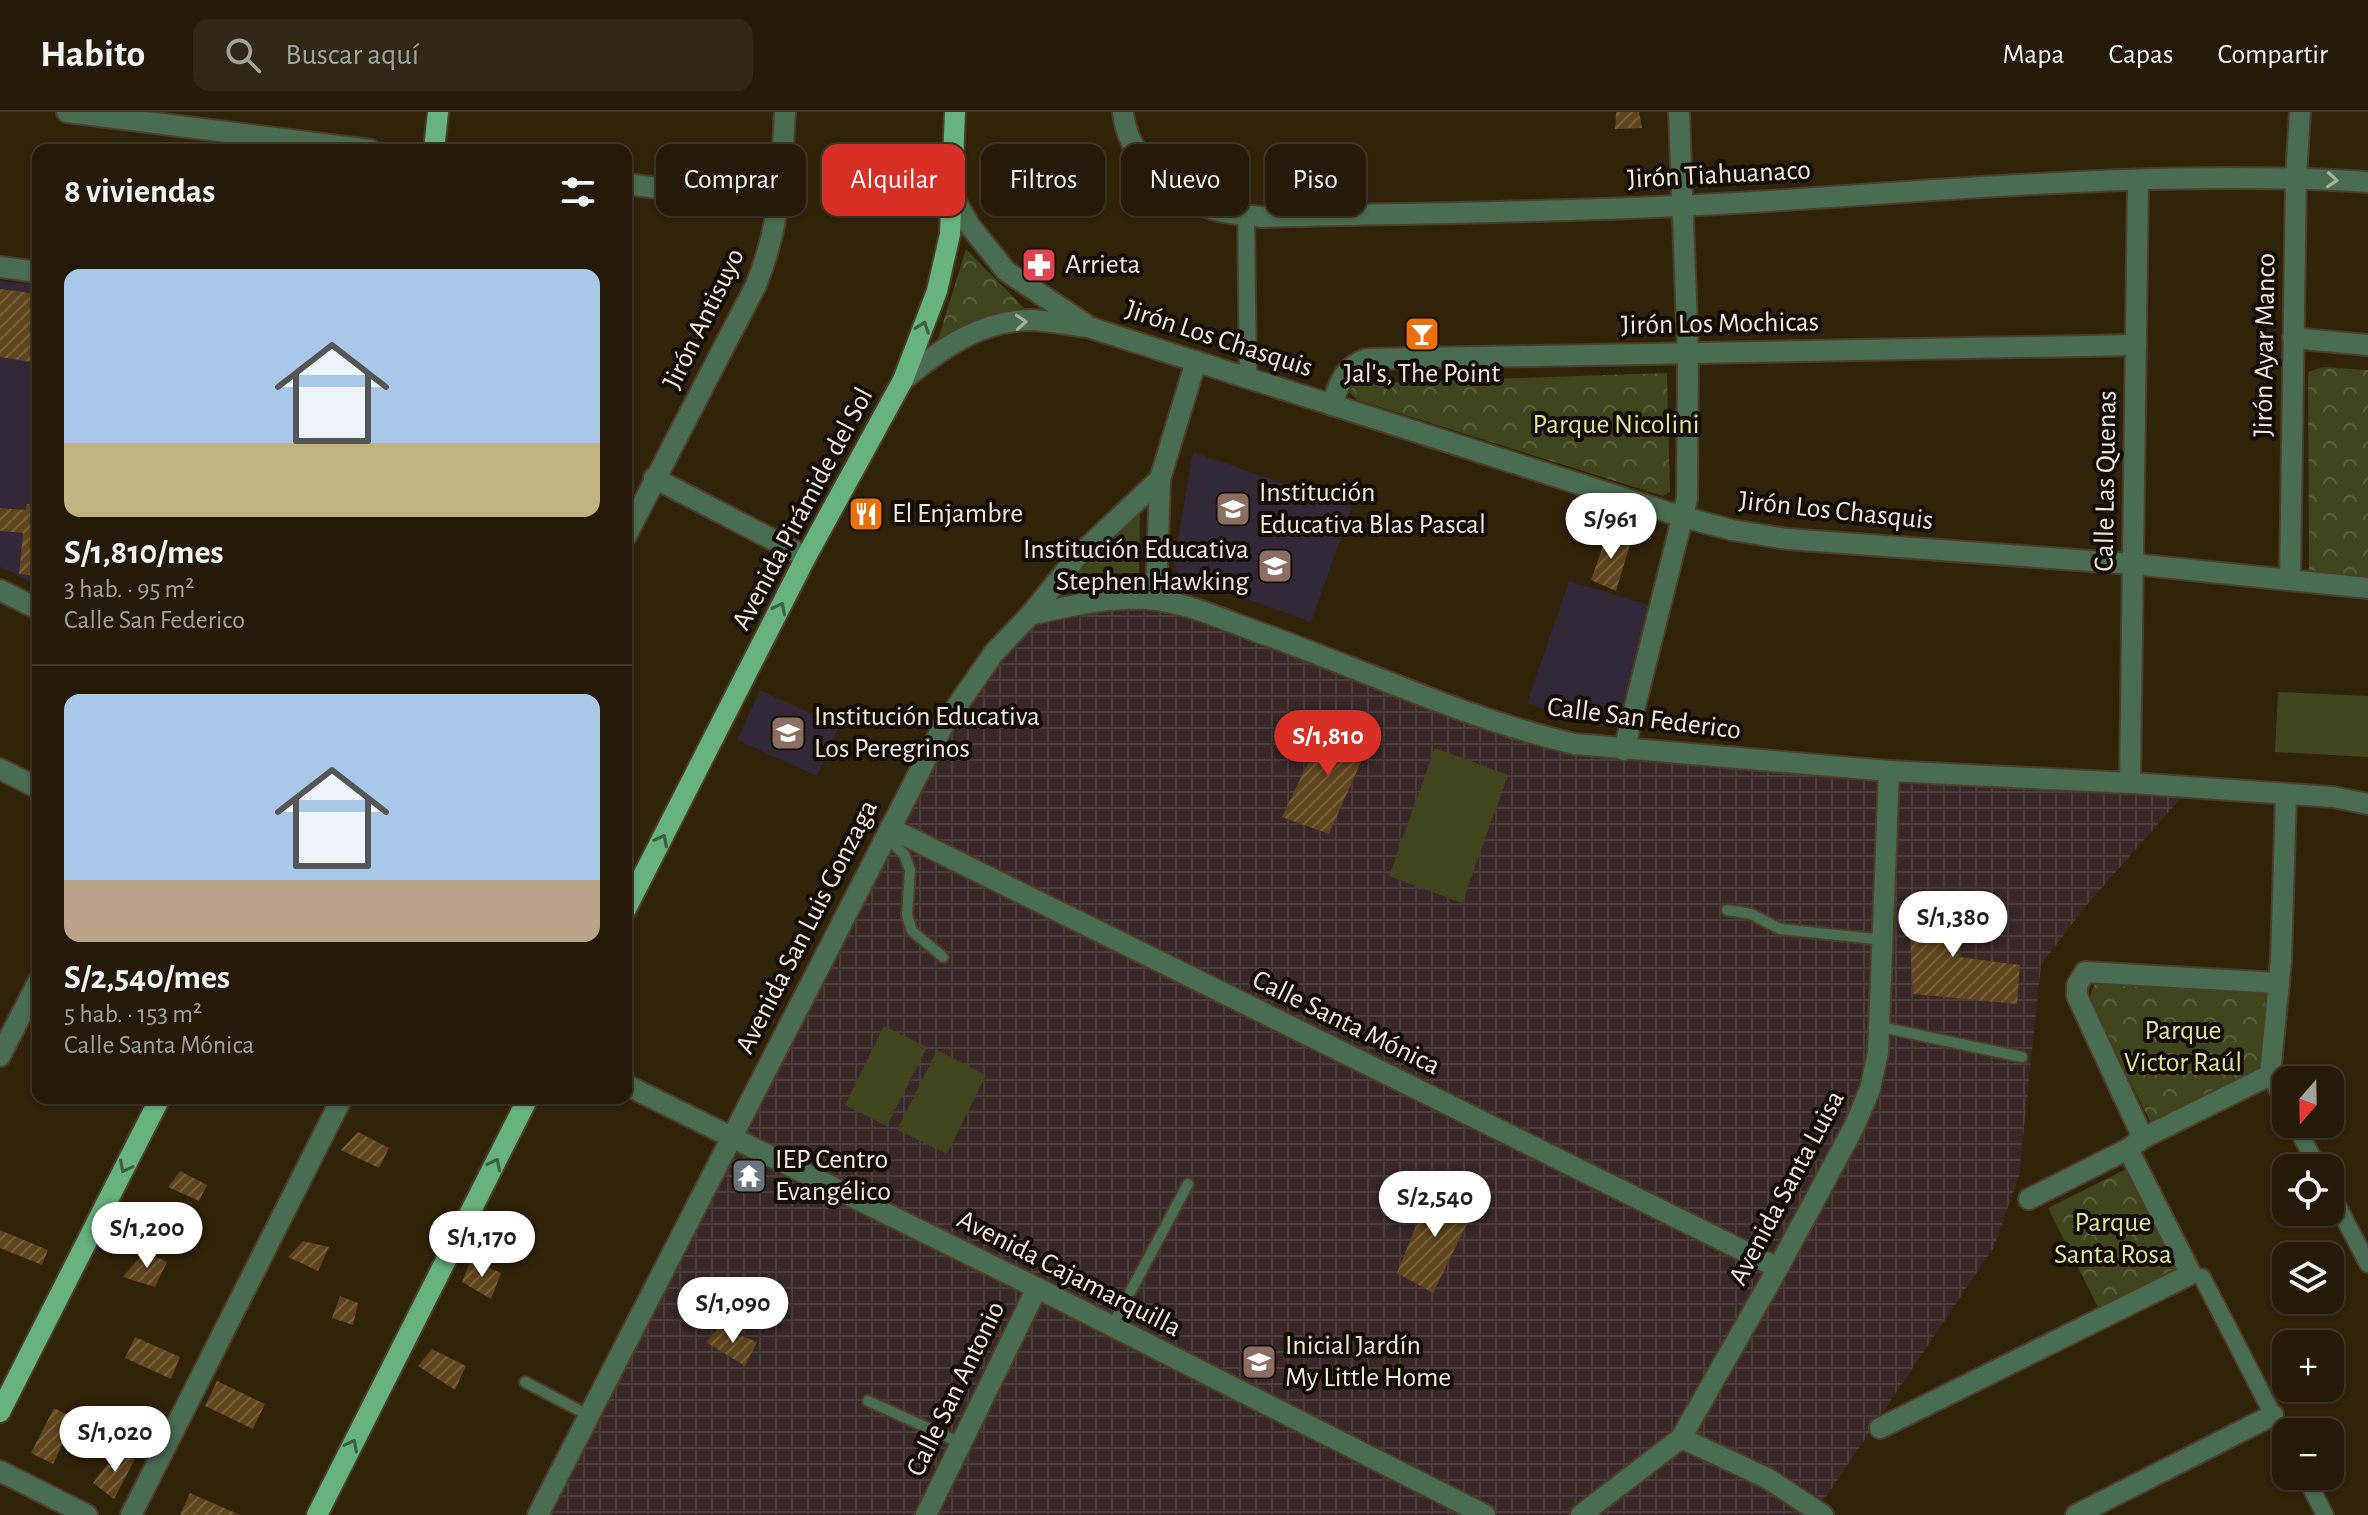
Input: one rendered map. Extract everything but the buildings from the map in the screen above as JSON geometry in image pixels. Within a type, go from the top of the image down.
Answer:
[{"type":"main road","points":[[435,144],[438,112]]},
{"type":"main road","name":"Avenida Pirámide del Sol","points":[[954,144],[955,112]]},
{"type":"main road","name":"Avenida Pirámide del Sol","points":[[632,897],[806,557],[903,380],[937,291],[951,216]]},
{"type":"main road","points":[[0,1412],[157,1104]]},
{"type":"main road","points":[[317,1515],[525,1104]]},
{"type":"street","points":[[67,112],[322,144]]},
{"type":"street","name":"Jirón Antisuyo","points":[[783,144],[785,112]]},
{"type":"street","name":"Jirón Tiahuanaco","points":[[1123,112],[1132,144]]},
{"type":"street","points":[[1624,750],[1687,499],[1688,353],[1679,112]]},
{"type":"street","name":"Jirón Ayar Manco","points":[[2290,579],[2296,177],[2300,112]]},
{"type":"street","name":"Jirón Tiahuanaco","points":[[1249,215],[1683,207],[2138,180],[2296,177],[2368,182]]},
{"type":"street","name":"Calle Las Quenas","points":[[2130,783],[2138,180]]},
{"type":"street","points":[[632,185],[656,188]]},
{"type":"street","name":"Jirón Antisuyo","points":[[632,524],[756,285],[771,248],[777,216]]},
{"type":"street","name":"Jirón Los Chasquis","points":[[964,216],[1006,271],[1088,327]]},
{"type":"street","points":[[1246,216],[1248,378]]},
{"type":"street","points":[[0,267],[32,271]]},
{"type":"street","name":"Jirón Los Chasquis","points":[[903,380],[963,336],[997,324],[1031,320],[1088,327],[1732,530],[1787,539],[2133,564],[2368,588]]},
{"type":"street","points":[[2293,338],[2368,345]]},
{"type":"street","name":"Jirón Los Mochicas","points":[[1332,405],[1343,376],[1351,367],[1367,359],[2136,345]]},
{"type":"street","name":"Avenida San Luis Gonzaga","points":[[544,1513],[588,1415],[943,726],[994,653],[1030,615],[1076,558],[1160,479],[1196,361]]},
{"type":"street","points":[[654,478],[806,557]]},
{"type":"street","points":[[1156,600],[1160,479]]},
{"type":"street","points":[[0,590],[32,606]]},
{"type":"street","name":"Calle San Federico","points":[[1030,615],[1112,601],[1156,600],[1196,610],[1287,642],[1528,733],[1575,744],[1889,771],[2333,797],[2368,804]]},
{"type":"street","points":[[0,769],[32,785]]},
{"type":"street","name":"Avenida Santa Luisa","points":[[1581,1515],[1681,1438],[1778,1268],[1855,1125],[1870,1089],[1881,1027],[1889,771]]},
{"type":"street","points":[[2272,1079],[2286,795]]},
{"type":"street","name":"Calle Santa Mónica","points":[[888,832],[1778,1268]]},
{"type":"street","points":[[2275,1418],[2197,1275],[2135,1144],[2077,996],[2080,977],[2085,972],[2279,983]]},
{"type":"street","points":[[0,1056],[32,994]]},
{"type":"street","points":[[2029,1199],[2270,1075]]},
{"type":"street","name":"Avenida Cajamarquilla","points":[[632,1088],[1037,1288],[1485,1515]]},
{"type":"street","points":[[131,1515],[339,1104]]},
{"type":"street","points":[[2344,1218],[2368,1264]]},
{"type":"street","points":[[1880,1428],[2197,1275]]},
{"type":"street","name":"Calle San Antonio","points":[[926,1515],[1037,1288]]},
{"type":"street","points":[[2076,1515],[2273,1415]]},
{"type":"street","points":[[1681,1438],[1767,1478],[1823,1515]]},
{"type":"street","points":[[0,1471],[87,1515]]},
{"type":"street","points":[[2312,1490],[2325,1515]]},
{"type":"lane","points":[[888,832],[904,854],[910,870],[907,915],[912,931],[943,957]]},
{"type":"lane","points":[[1727,910],[1751,914],[1780,929],[1884,940]]},
{"type":"lane","points":[[1881,1027],[2022,1057]]},
{"type":"lane","points":[[1112,1326],[1188,1184]]},
{"type":"lane","points":[[525,1382],[588,1415]]},
{"type":"lane","points":[[868,1401],[961,1443]]},
{"type":"shaded area","points":[[0,281],[32,284],[32,582],[0,567]]},
{"type":"shaded area","points":[[1193,452],[1352,507],[1311,622],[1179,575],[1174,564]]},
{"type":"shaded area","points":[[1569,581],[1649,605],[1621,726],[1570,718],[1527,703]]},
{"type":"shaded area","points":[[1169,595],[1578,741],[2187,791],[2085,907],[2041,965],[2019,1176],[1994,1247],[1814,1515],[536,1515],[934,730],[1031,623]]},
{"type":"shaded area","name":"Institución Educativa Los Peregrinos","points":[[760,690],[839,726],[817,776],[737,740]]},
{"type":"green space","points":[[966,249],[1027,311],[938,339]]},
{"type":"green space","points":[[2323,367],[2368,370],[2368,577],[2309,572],[2308,372]]},
{"type":"green space","name":"Parque Nicolini","points":[[1667,373],[1670,492],[1663,496],[1357,400],[1349,392],[1352,386],[1363,383]]},
{"type":"green space","points":[[1140,509],[1139,573],[1077,574]]},
{"type":"green space","points":[[2278,692],[2368,696],[2368,757],[2275,752]]},
{"type":"green space","points":[[1435,748],[1508,775],[1462,903],[1389,876]]},
{"type":"green space","name":"Parque Victor Raúl","points":[[2095,982],[2272,994],[2266,1071],[2154,1129],[2089,1000]]},
{"type":"green space","points":[[884,1026],[927,1047],[887,1126],[845,1105]]},
{"type":"green space","points":[[937,1050],[986,1075],[947,1154],[897,1130]]},
{"type":"green space","name":"Parque Santa Rosa","points":[[2128,1168],[2178,1269],[2099,1309],[2048,1208]]},
{"type":"place","name":"Arrieta","points":[[1039,265]]},
{"type":"place","name":"Jal's, The Point","points":[[1422,334]]},
{"type":"place","name":"Institución Educativa Blas Pascal","points":[[1233,509]]},
{"type":"place","name":"El Enjambre","points":[[866,514]]},
{"type":"place","name":"Institución Educativa Stephen Hawking","points":[[1275,566]]},
{"type":"place","name":"Institución Educativa Los Peregrinos","points":[[788,733]]},
{"type":"place","name":"IEP Centro Evangélico","points":[[749,1176]]},
{"type":"place","name":"Inicial Jardín My Little Home","points":[[1259,1362]]}]
